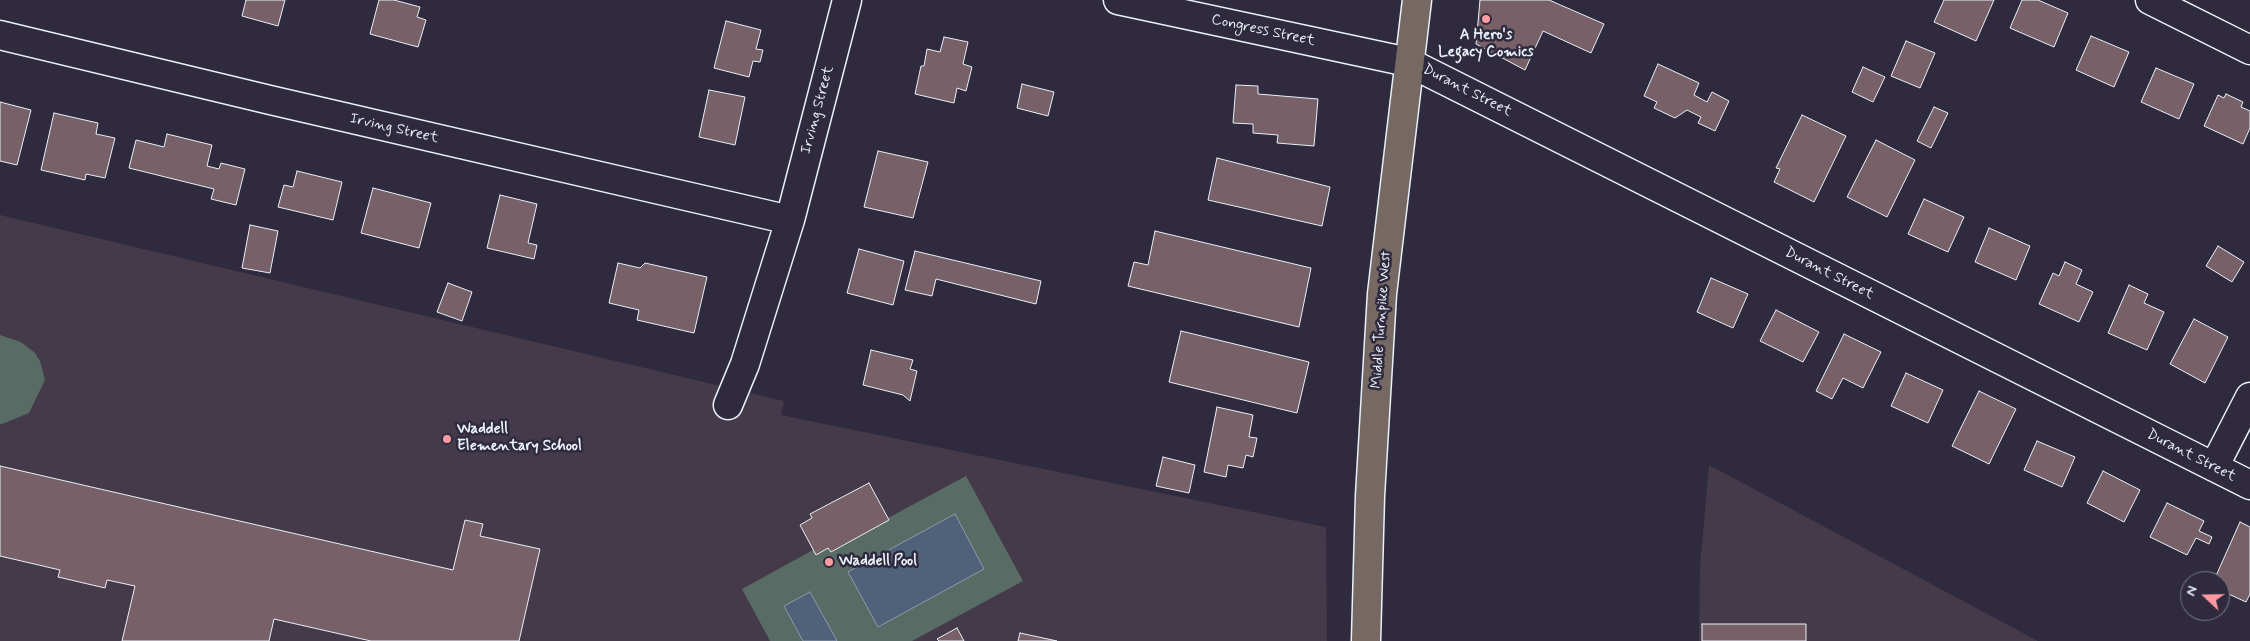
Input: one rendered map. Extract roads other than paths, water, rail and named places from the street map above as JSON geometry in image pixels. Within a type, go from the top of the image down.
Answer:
[{"type":"main road","name":"Middle Turnpike West","points":[[1366,641],[1370,496],[1382,294],[1408,62],[1417,0]]},
{"type":"street","name":"Irving Street","points":[[728,405],[745,364],[790,220],[847,0]]},
{"type":"street","name":"Congress Street","points":[[1118,0],[1408,62]]},
{"type":"street","points":[[2150,0],[2250,50]]},
{"type":"street","name":"Irving Street","points":[[0,35],[270,100],[790,220]]},
{"type":"street","name":"Durant Street","points":[[1408,62],[2250,485]]},
{"type":"street","points":[[2214,468],[2250,397]]},
{"type":"water","points":[[955,514],[984,569],[878,627],[848,572]]},
{"type":"water","points":[[810,592],[837,641],[803,641],[784,606]]},
{"type":"place","name":"A Hero's Legacy Comics","points":[[1486,19]]},
{"type":"place","name":"Waddell Elementary School","points":[[447,439]]},
{"type":"place","name":"Waddell Pool","points":[[829,562]]}]
